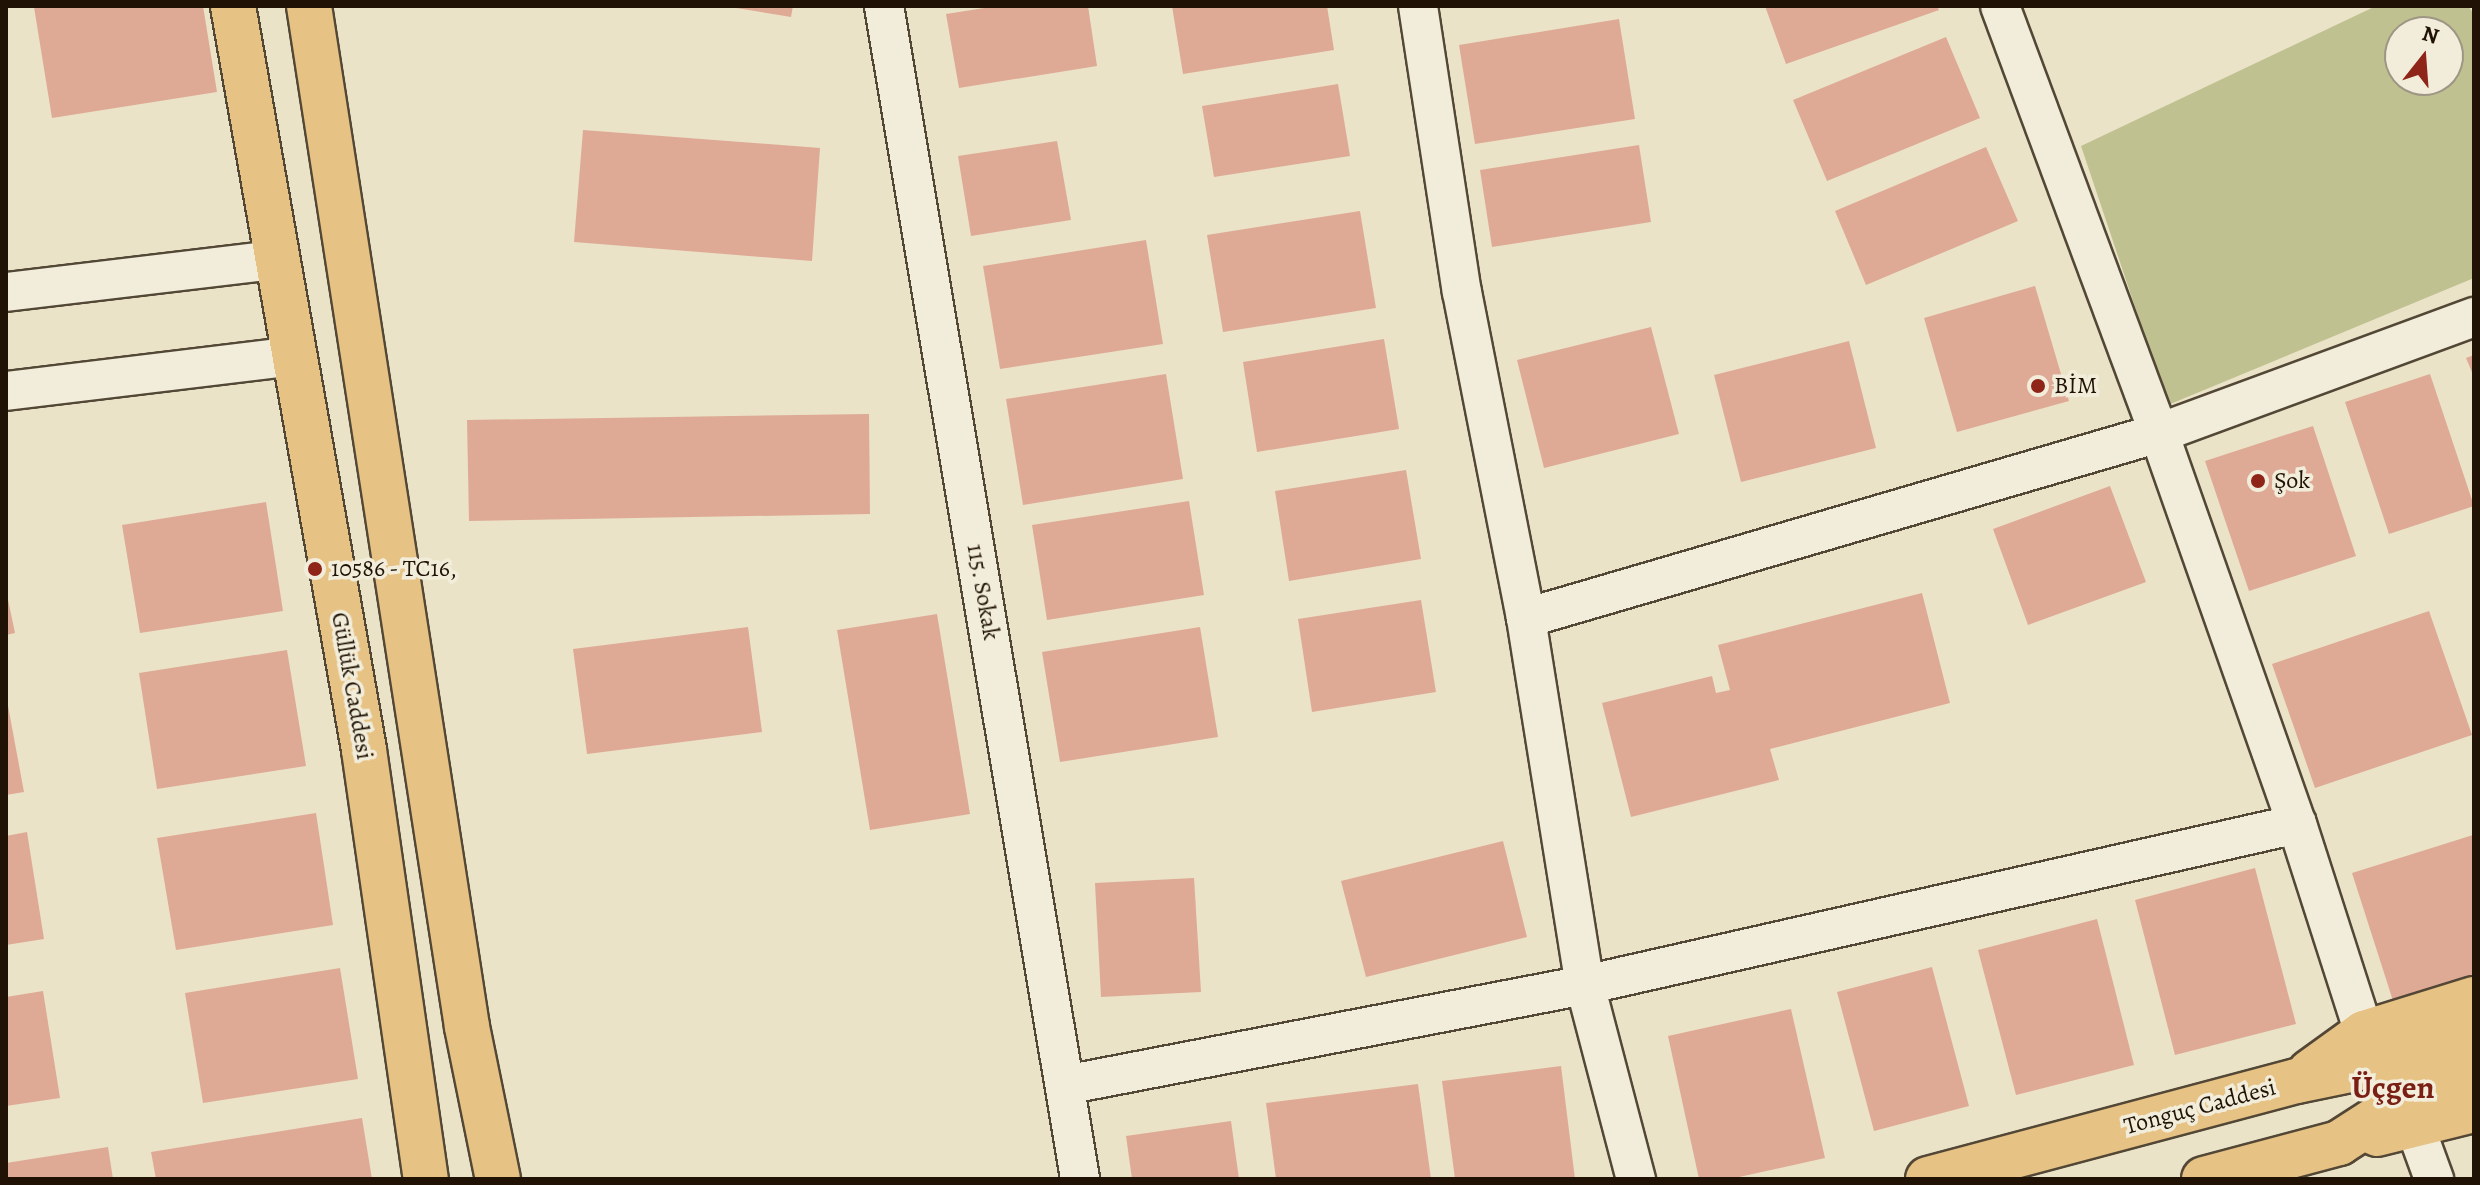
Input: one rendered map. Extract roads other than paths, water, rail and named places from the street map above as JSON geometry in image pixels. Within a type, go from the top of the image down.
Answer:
[{"type":"main road","name":"Güllük Caddesi","points":[[233,6],[275,260],[364,750],[426,1179]]},
{"type":"main road","points":[[309,6],[467,1027],[498,1179]]},
{"type":"main road","points":[[2297,1081],[2364,1033],[2474,999]]},
{"type":"main road","name":"Tonguç Caddesi","points":[[1928,1179],[2297,1081],[2414,1057],[2474,1040]]},
{"type":"main road","points":[[2339,1143],[2420,1091],[2474,1076]]},
{"type":"main road","points":[[2204,1179],[2474,1110]]},
{"type":"street","name":"115. Sokak","points":[[884,6],[1080,1179]]},
{"type":"street","points":[[1418,6],[1462,292],[1526,618],[1585,985],[1636,1179]]},
{"type":"street","points":[[2000,6],[2159,433],[2297,824],[2364,1033]]},
{"type":"street","points":[[6,292],[275,260]]},
{"type":"street","points":[[1526,618],[2159,433],[2474,317]]},
{"type":"street","points":[[6,391],[294,356]]},
{"type":"street","points":[[1065,1085],[1585,985],[2297,824]]},
{"type":"street","points":[[2414,1124],[2434,1179]]},
{"type":"place","name":"BİM","points":[[2038,386]]},
{"type":"place","name":"Şok","points":[[2258,481]]},
{"type":"place","name":"10586 - TC16,","points":[[315,569]]},
{"type":"district","name":"Üçgen","points":[[2393,1087]]}]
